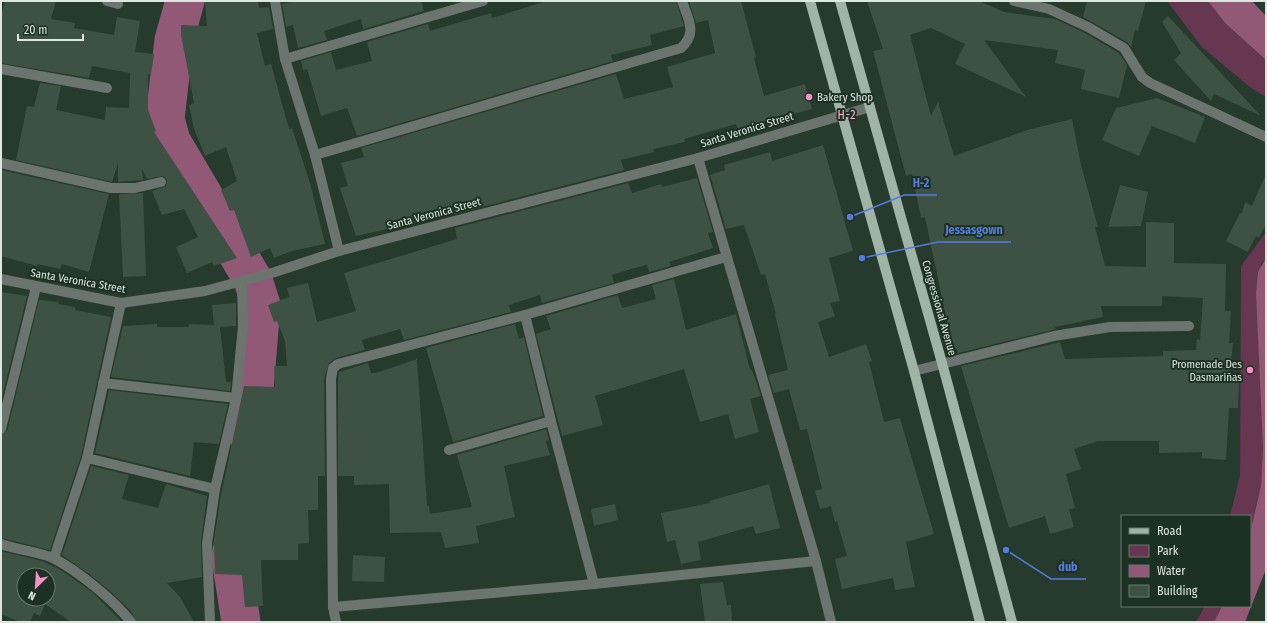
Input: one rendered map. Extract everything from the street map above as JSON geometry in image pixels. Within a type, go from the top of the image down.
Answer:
[{"type":"main road","points":[[810,1],[914,371],[980,622]]},
{"type":"main road","name":"Congressional Avenue","points":[[840,1],[942,363],[1012,622]]},
{"type":"street","points":[[107,1],[118,4]]},
{"type":"street","points":[[274,1],[285,59],[315,155],[339,251]]},
{"type":"street","points":[[285,59],[482,1]]},
{"type":"street","points":[[315,155],[681,48],[689,41],[691,31],[682,1]]},
{"type":"street","points":[[1014,1],[1049,9],[1088,27],[1124,48],[1142,78],[1150,84],[1266,137]]},
{"type":"street","points":[[1,69],[107,88]]},
{"type":"street","name":"Santa Veronica Street","points":[[1,279],[121,303],[205,291],[275,272],[339,251],[698,158],[870,106]]},
{"type":"street","points":[[698,158],[816,561],[831,622]]},
{"type":"street","points":[[1,162],[111,188],[135,188],[160,182]]},
{"type":"street","points":[[336,622],[332,607],[331,379],[333,368],[338,364],[525,315],[726,257]]},
{"type":"street","points":[[210,622],[207,543],[215,489],[236,398],[243,326],[245,280]]},
{"type":"street","points":[[1,429],[36,287]]},
{"type":"street","points":[[54,558],[87,458],[121,303]]},
{"type":"street","points":[[525,315],[594,584]]},
{"type":"street","points":[[914,371],[1054,336],[1110,327],[1189,326]]},
{"type":"street","points":[[103,383],[236,398]]},
{"type":"street","points":[[448,450],[551,421]]},
{"type":"street","points":[[87,458],[215,489]]},
{"type":"street","points":[[1,544],[14,549],[54,558],[91,584],[122,610],[131,622]]},
{"type":"street","points":[[332,607],[594,584],[816,561]]},
{"type":"green space","points":[[1167,1],[1208,1],[1225,23],[1266,60],[1266,97],[1251,88],[1202,47]]},
{"type":"green space","name":"Promenade Des Dasmariñas","points":[[1266,232],[1266,258],[1261,264],[1263,447],[1261,486],[1251,529],[1251,515],[1230,515],[1240,475],[1241,266]]},
{"type":"green space","points":[[1204,607],[1222,607],[1214,622],[1196,622]]},
{"type":"water","points":[[1208,1],[1252,1],[1266,16],[1266,60],[1225,23]]},
{"type":"water","points":[[1266,258],[1266,569],[1251,607],[1251,529],[1261,486],[1263,447],[1256,293],[1258,272]]},
{"type":"water","points":[[1222,607],[1251,607],[1245,622],[1214,622]]},
{"type":"building","points":[[5,1],[56,1],[51,19],[75,23],[74,28],[114,35],[117,17],[140,21],[135,52],[154,54],[151,75],[148,74],[148,110],[156,131],[154,132],[237,258],[214,266],[212,262],[187,273],[176,247],[198,237],[184,209],[162,215],[152,191],[166,186],[167,180],[163,176],[147,179],[142,169],[143,180],[118,182],[118,163],[112,182],[16,160],[27,106],[34,107],[40,83],[61,86],[56,110],[105,120],[106,107],[129,108],[130,73],[92,66],[89,78],[1,63],[1,16]]},
{"type":"building","points":[[205,1],[258,1],[259,8],[269,7],[273,29],[257,33],[265,66],[271,64],[289,129],[292,128],[310,183],[325,244],[292,251],[274,258],[270,248],[251,257],[234,210],[230,211],[221,190],[237,181],[226,147],[205,156],[194,129],[189,105],[194,103],[181,35],[181,25],[207,26]]},
{"type":"building","points":[[295,1],[421,1],[424,11],[363,29],[361,19],[324,31],[327,40],[298,48],[293,25],[286,27],[282,4]]},
{"type":"building","points":[[547,1],[676,1],[684,26],[650,35],[652,45],[611,55],[613,61],[357,136],[347,108],[321,116],[307,69],[303,70],[301,61],[331,52],[336,70],[372,61],[367,42],[428,24],[430,31],[491,13],[492,18]]},
{"type":"building","points":[[689,1],[741,1],[756,57],[754,58],[764,96],[805,84],[812,109],[738,129],[736,124],[684,139],[685,142],[653,149],[654,152],[621,160],[624,170],[451,215],[356,236],[340,188],[348,186],[341,163],[364,157],[361,148],[616,74],[624,99],[673,87],[667,67],[715,53],[708,20],[696,23]]},
{"type":"building","points":[[867,1],[979,1],[1004,12],[1055,19],[1085,33],[1119,53],[1127,65],[1119,98],[1081,89],[1085,70],[1055,63],[1058,50],[984,40],[1026,97],[955,64],[965,44],[931,28],[910,35],[931,116],[938,102],[954,156],[1027,130],[1072,119],[1081,165],[1098,227],[1095,227],[1105,266],[1146,267],[1146,222],[1174,223],[1174,263],[1226,264],[1225,311],[1231,311],[1229,343],[1233,343],[1229,382],[1239,383],[1238,408],[1229,408],[1226,460],[1202,458],[1202,452],[1159,453],[1159,441],[1098,441],[1074,449],[1081,469],[1066,474],[1075,508],[1069,509],[1074,527],[1050,534],[1045,516],[1009,528],[961,366],[1060,342],[1065,359],[1163,356],[1163,351],[1196,350],[1197,339],[1200,340],[1203,298],[1162,296],[1162,306],[1101,306],[1103,317],[1055,327],[1056,329],[958,353],[957,349],[953,350],[925,217],[921,218],[912,174],[906,176],[873,51],[883,49]]},
{"type":"building","points":[[1087,1],[1146,1],[1138,31],[1135,30],[1131,47],[1127,42],[1083,17]]},
{"type":"building","points":[[1168,16],[1260,115],[1214,94],[1211,101],[1174,60],[1181,53],[1162,22]]},
{"type":"building","points":[[1157,98],[1205,117],[1195,143],[1152,126],[1139,156],[1102,140],[1116,108]]},
{"type":"building","points":[[823,145],[853,251],[829,258],[840,301],[830,303],[835,316],[818,322],[829,357],[866,344],[872,361],[869,362],[884,422],[900,418],[934,534],[906,542],[915,587],[895,590],[893,578],[842,589],[835,559],[847,556],[831,506],[820,509],[815,491],[822,489],[807,429],[800,430],[789,389],[774,393],[768,375],[788,370],[776,314],[765,274],[761,275],[744,225],[726,229],[710,175],[725,170],[724,165],[770,152],[772,161]]},
{"type":"building","points":[[1,170],[109,194],[89,272],[62,264],[60,269],[38,264],[37,266],[1,256]]},
{"type":"building","points":[[1266,174],[1266,224],[1259,238],[1256,236],[1248,252],[1226,241],[1240,213],[1242,213],[1245,202],[1252,206]]},
{"type":"building","points":[[697,178],[713,232],[708,233],[713,248],[669,262],[671,266],[649,272],[647,265],[612,275],[614,283],[542,303],[540,295],[509,305],[511,312],[404,340],[400,329],[362,340],[365,350],[336,358],[329,363],[324,379],[325,476],[318,476],[318,510],[308,510],[309,543],[298,544],[298,560],[261,560],[263,606],[245,607],[242,575],[215,574],[214,543],[220,500],[244,386],[275,387],[274,366],[287,366],[285,341],[277,321],[274,322],[268,305],[289,297],[287,288],[308,283],[317,322],[356,311],[344,273],[457,239],[455,228],[628,183],[632,193],[661,184],[662,187]]},
{"type":"building","points":[[1120,185],[1148,192],[1141,226],[1108,227]]},
{"type":"building","points":[[143,193],[146,276],[123,277],[119,194]]},
{"type":"building","points":[[674,279],[686,330],[736,314],[750,370],[752,370],[761,396],[750,399],[759,432],[735,439],[728,414],[700,422],[684,369],[595,396],[603,425],[562,436],[536,334],[551,329],[546,316],[618,295],[622,308],[656,299],[652,285]]},
{"type":"building","points":[[1,292],[27,296],[1,402]]},
{"type":"building","points":[[39,300],[59,302],[58,304],[75,307],[75,310],[111,317],[81,456],[50,550],[1,538],[1,435],[7,431]]},
{"type":"building","points":[[236,303],[236,326],[220,327],[226,382],[231,382],[230,391],[111,377],[123,326],[157,324],[157,327],[189,327],[189,324],[214,325],[212,305]]},
{"type":"building","points":[[515,324],[519,339],[524,337],[543,416],[453,442],[426,348]]},
{"type":"building","points":[[417,359],[427,506],[429,506],[430,514],[472,507],[457,455],[546,429],[549,440],[546,441],[550,455],[504,466],[515,517],[476,526],[479,543],[445,548],[441,532],[390,533],[389,484],[354,485],[354,476],[338,476],[339,372],[368,363],[371,373],[376,373]]},
{"type":"building","points":[[109,390],[228,404],[219,444],[194,442],[190,476],[95,453]]},
{"type":"building","points":[[91,466],[129,475],[122,499],[158,508],[166,484],[207,496],[201,542],[202,577],[167,583],[180,597],[194,622],[137,622],[129,609],[110,591],[62,555]]},
{"type":"building","points":[[769,484],[780,528],[756,534],[753,526],[698,542],[701,560],[681,564],[675,540],[667,542],[661,513],[710,503],[709,501]]},
{"type":"building","points":[[615,504],[618,520],[594,526],[591,509]]},
{"type":"building","points":[[1,551],[42,561],[55,567],[16,567],[16,607],[44,607],[40,616],[34,613],[30,622],[20,622],[1,614]]},
{"type":"building","points":[[353,555],[385,557],[384,582],[352,581]]},
{"type":"building","points":[[56,568],[92,592],[122,622],[71,622],[49,607],[56,607]]},
{"type":"building","points":[[723,582],[727,605],[731,605],[732,621],[705,622],[700,584]]},
{"type":"waterway","points":[[185,1],[174,40],[165,119],[171,141],[253,280],[261,305],[250,439]]},
{"type":"waterway","points":[[237,521],[231,558],[241,622]]},
{"type":"place","name":"Bakery Shop","points":[[809,97]]},
{"type":"place","name":"H-2","points":[[850,217]]},
{"type":"place","name":"Jessasgown","points":[[862,258]]},
{"type":"place","name":"Promenade Des Dasmariñas","points":[[1250,370]]},
{"type":"place","name":"dub","points":[[1006,550]]},
{"type":"district","name":"H-2","points":[[847,115]]}]
